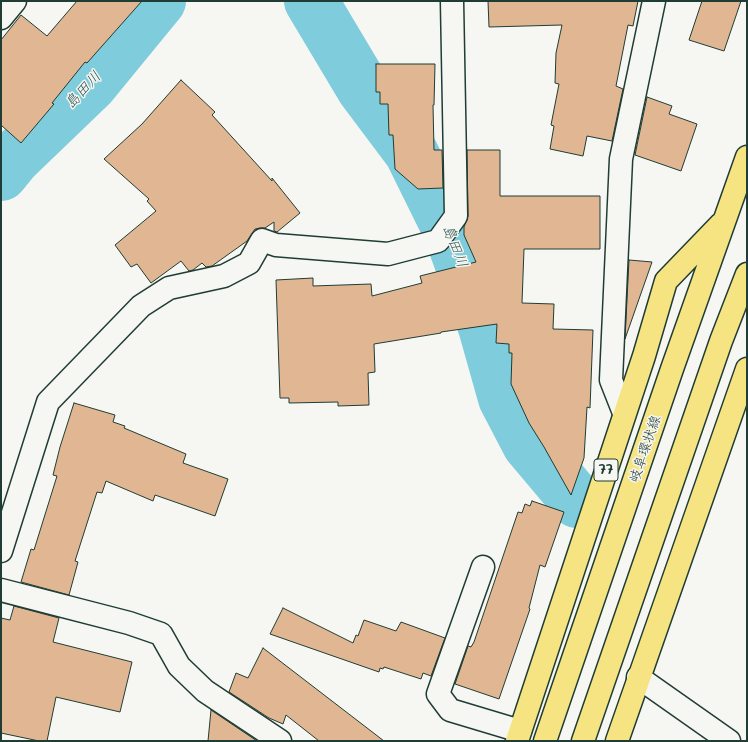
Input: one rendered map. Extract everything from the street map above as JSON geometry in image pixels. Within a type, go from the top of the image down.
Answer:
[{"type":"main road","name":"岐阜環状線","points":[[545,741],[672,369],[747,157]]},
{"type":"main road","name":"77","points":[[518,736],[644,356],[666,280],[726,218]]},
{"type":"main road","points":[[583,741],[721,341],[747,274]]},
{"type":"main road","points":[[617,741],[638,677],[747,369]]},
{"type":"street","points":[[1,18],[15,1]]},
{"type":"street","points":[[1,551],[48,402],[141,306],[169,288],[224,276],[249,263],[262,240],[276,244],[388,254],[438,241],[456,216],[452,1]]},
{"type":"street","points":[[624,413],[611,380],[621,159],[654,1]]},
{"type":"street","points":[[483,567],[438,694],[450,710],[518,736]]},
{"type":"street","points":[[1,590],[129,623],[161,634],[179,666],[205,691],[269,738]]},
{"type":"street","points":[[638,677],[729,741]]},
{"type":"building","points":[[77,1],[142,1],[87,63],[85,62],[52,103],[54,104],[21,143],[1,125],[1,40],[21,15],[47,36]]},
{"type":"building","points":[[488,1],[638,1],[633,26],[628,25],[616,86],[623,89],[612,141],[587,136],[583,156],[550,149],[554,126],[551,125],[559,84],[555,83],[556,53],[562,25],[489,27]]},
{"type":"building","points":[[702,1],[741,1],[724,51],[689,40]]},
{"type":"building","points":[[376,64],[435,64],[433,105],[434,150],[442,150],[443,188],[418,189],[395,169],[393,135],[389,135],[388,104],[380,104],[380,92],[376,92]]},
{"type":"building","points":[[181,80],[215,112],[212,115],[272,181],[272,178],[300,213],[277,232],[274,231],[274,222],[265,228],[255,229],[247,241],[212,266],[206,267],[202,263],[193,270],[189,271],[181,261],[151,283],[137,264],[131,267],[115,245],[156,211],[147,201],[149,199],[104,159],[142,124]]},
{"type":"building","points":[[647,97],[672,106],[669,114],[697,124],[681,171],[635,155]]},
{"type":"building","points":[[467,150],[500,150],[500,196],[600,196],[600,249],[524,249],[522,303],[554,304],[553,329],[593,330],[590,408],[587,407],[584,458],[571,495],[529,423],[511,384],[512,353],[509,353],[509,344],[496,343],[497,324],[374,344],[375,372],[368,373],[369,405],[338,406],[338,402],[289,403],[289,398],[280,398],[276,280],[313,278],[313,286],[371,284],[372,296],[422,283],[420,276],[476,262],[464,235],[464,227],[468,216]]},
{"type":"building","points":[[629,260],[652,262],[625,339]]},
{"type":"building","points":[[74,403],[115,415],[113,422],[186,454],[183,463],[228,479],[215,516],[155,495],[153,501],[106,481],[102,493],[97,492],[75,561],[78,562],[69,595],[21,582],[31,549],[34,550],[57,476],[53,475]]},
{"type":"building","points":[[532,501],[564,512],[545,567],[540,565],[530,609],[499,699],[455,684],[468,646],[471,647],[474,642],[518,512],[522,513],[525,504],[530,506]]},
{"type":"building","points":[[14,606],[59,618],[53,642],[132,662],[120,712],[56,697],[47,741],[39,741],[1,733],[1,618],[10,620]]},
{"type":"building","points":[[283,608],[353,643],[356,635],[358,636],[364,620],[396,631],[401,622],[445,638],[431,676],[423,673],[421,679],[384,667],[383,669],[380,668],[379,672],[270,634]]},
{"type":"building","points":[[263,648],[384,741],[319,741],[286,715],[283,724],[269,718],[229,692],[236,673],[248,678]]},
{"type":"building","points":[[211,710],[257,741],[208,741]]},
{"type":"waterway","name":"島田川","points":[[1,174],[14,158],[91,84],[159,1]]},
{"type":"waterway","name":"島田川","points":[[311,1],[363,88],[411,152],[449,229],[485,327],[505,398],[529,444],[577,501]]}]
